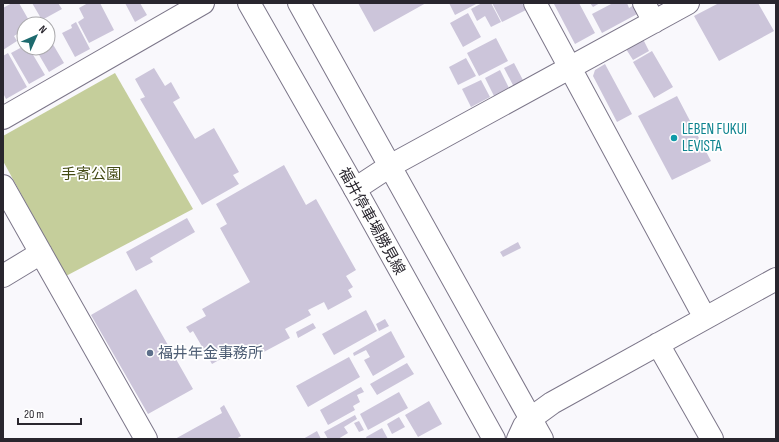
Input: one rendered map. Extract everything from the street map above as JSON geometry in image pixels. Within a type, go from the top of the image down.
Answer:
[{"type":"street","points":[[3,118],[203,3]]},
{"type":"street","name":"福井停車場勝見線","points":[[249,3],[355,189],[494,439]]},
{"type":"street","points":[[299,3],[542,439]]},
{"type":"street","points":[[535,3],[705,318]]},
{"type":"street","points":[[644,3],[654,22]]},
{"type":"street","points":[[355,189],[390,166],[688,3]]},
{"type":"street","points":[[3,186],[146,439]]},
{"type":"street","points":[[3,276],[41,253]]},
{"type":"street","points":[[518,439],[524,426],[530,419],[552,403],[776,279]]},
{"type":"street","points":[[658,344],[712,439]]},
{"type":"green space","name":"手寄公園","points":[[115,73],[193,209],[66,276],[3,161],[3,136]]},
{"type":"building","points":[[12,3],[19,3],[26,16],[16,16],[16,35],[14,36],[16,42],[3,50],[3,8]]},
{"type":"building","points":[[32,3],[58,3],[62,9],[49,16],[40,16]]},
{"type":"building","points":[[88,3],[100,3],[114,30],[89,43],[78,22],[84,18],[79,8]]},
{"type":"building","points":[[125,3],[140,3],[147,15],[135,22]]},
{"type":"building","points":[[358,3],[426,3],[374,32]]},
{"type":"building","points":[[449,3],[478,3],[455,15]]},
{"type":"building","points":[[482,3],[491,3],[501,22],[491,27],[485,16],[477,21],[471,9]]},
{"type":"building","points":[[492,3],[522,3],[526,10],[502,22]]},
{"type":"building","points":[[579,3],[595,33],[575,44],[554,4]]},
{"type":"building","points":[[590,3],[600,3],[593,7]]},
{"type":"building","points":[[613,3],[627,3],[629,8],[634,5],[639,13],[602,33],[592,14]]},
{"type":"building","points":[[719,3],[758,3],[774,31],[719,61],[694,16]]},
{"type":"building","points":[[468,13],[481,37],[463,47],[450,23]]},
{"type":"building","points":[[76,22],[90,49],[75,57],[62,33],[72,28],[71,25]]},
{"type":"building","points":[[496,38],[508,61],[479,76],[467,53]]},
{"type":"building","points":[[643,39],[649,51],[633,60],[626,49]]},
{"type":"building","points":[[16,50],[16,56],[34,56],[45,75],[29,84],[11,53]]},
{"type":"building","points":[[56,50],[64,63],[49,72],[40,56],[56,56]]},
{"type":"building","points":[[652,51],[673,87],[654,98],[633,62]]},
{"type":"building","points":[[8,53],[27,87],[6,99],[3,93],[3,56]]},
{"type":"building","points":[[466,58],[476,76],[458,85],[449,67]]},
{"type":"building","points":[[514,63],[524,82],[514,87],[504,68]]},
{"type":"building","points":[[605,64],[632,114],[617,122],[593,76],[595,70]]},
{"type":"building","points":[[154,68],[165,86],[171,82],[180,98],[173,102],[195,139],[214,128],[239,172],[233,175],[239,184],[202,205],[140,99],[145,97],[135,79]]},
{"type":"building","points":[[500,70],[509,88],[494,96],[485,78]]},
{"type":"building","points":[[481,80],[490,97],[471,107],[462,89]]},
{"type":"building","name":"LEBEN FUKUI LEVISTA","points":[[677,96],[711,161],[672,180],[638,116]]},
{"type":"building","points":[[284,165],[306,205],[316,199],[356,270],[346,276],[353,287],[348,290],[352,297],[328,310],[324,302],[308,310],[311,315],[285,329],[290,338],[260,354],[255,345],[228,360],[226,356],[212,364],[193,331],[190,333],[186,327],[206,316],[202,309],[250,282],[220,228],[227,224],[216,204]]},
{"type":"building","points":[[187,218],[195,232],[150,258],[153,262],[136,271],[126,252]]},
{"type":"building","points":[[518,242],[521,248],[503,257],[500,252]]},
{"type":"building","points":[[136,289],[193,389],[148,414],[91,315]]},
{"type":"building","points":[[366,310],[377,331],[334,355],[322,334]]},
{"type":"building","points":[[385,319],[389,326],[379,331],[376,324]]},
{"type":"building","points":[[313,323],[316,328],[298,338],[296,332]]},
{"type":"building","points":[[391,331],[405,357],[373,376],[364,360],[370,357],[366,350],[354,356],[353,353]]},
{"type":"building","points":[[349,357],[360,377],[308,407],[296,386]]},
{"type":"building","points":[[407,363],[414,374],[377,395],[370,384]]},
{"type":"building","points":[[361,387],[364,392],[357,395],[360,402],[353,406],[355,410],[328,425],[320,410]]},
{"type":"building","points":[[399,392],[408,408],[368,430],[360,414]]},
{"type":"building","points":[[429,401],[442,424],[418,437],[405,415]]},
{"type":"building","points":[[224,405],[241,436],[236,439],[175,439],[222,413],[220,408]]},
{"type":"building","points":[[355,415],[357,419],[344,427],[348,433],[338,439],[328,439],[324,432]]},
{"type":"building","points":[[399,417],[405,427],[392,434],[387,424]]},
{"type":"building","points":[[359,421],[364,430],[359,432],[354,423]]},
{"type":"building","points":[[382,428],[388,439],[367,439],[366,437]]},
{"type":"building","points":[[317,431],[321,439],[303,439]]},
{"type":"place","name":"LEBEN FUKUI LEVISTA","points":[[674,138]]},
{"type":"place","name":"福井年金事務所","points":[[150,353]]}]
